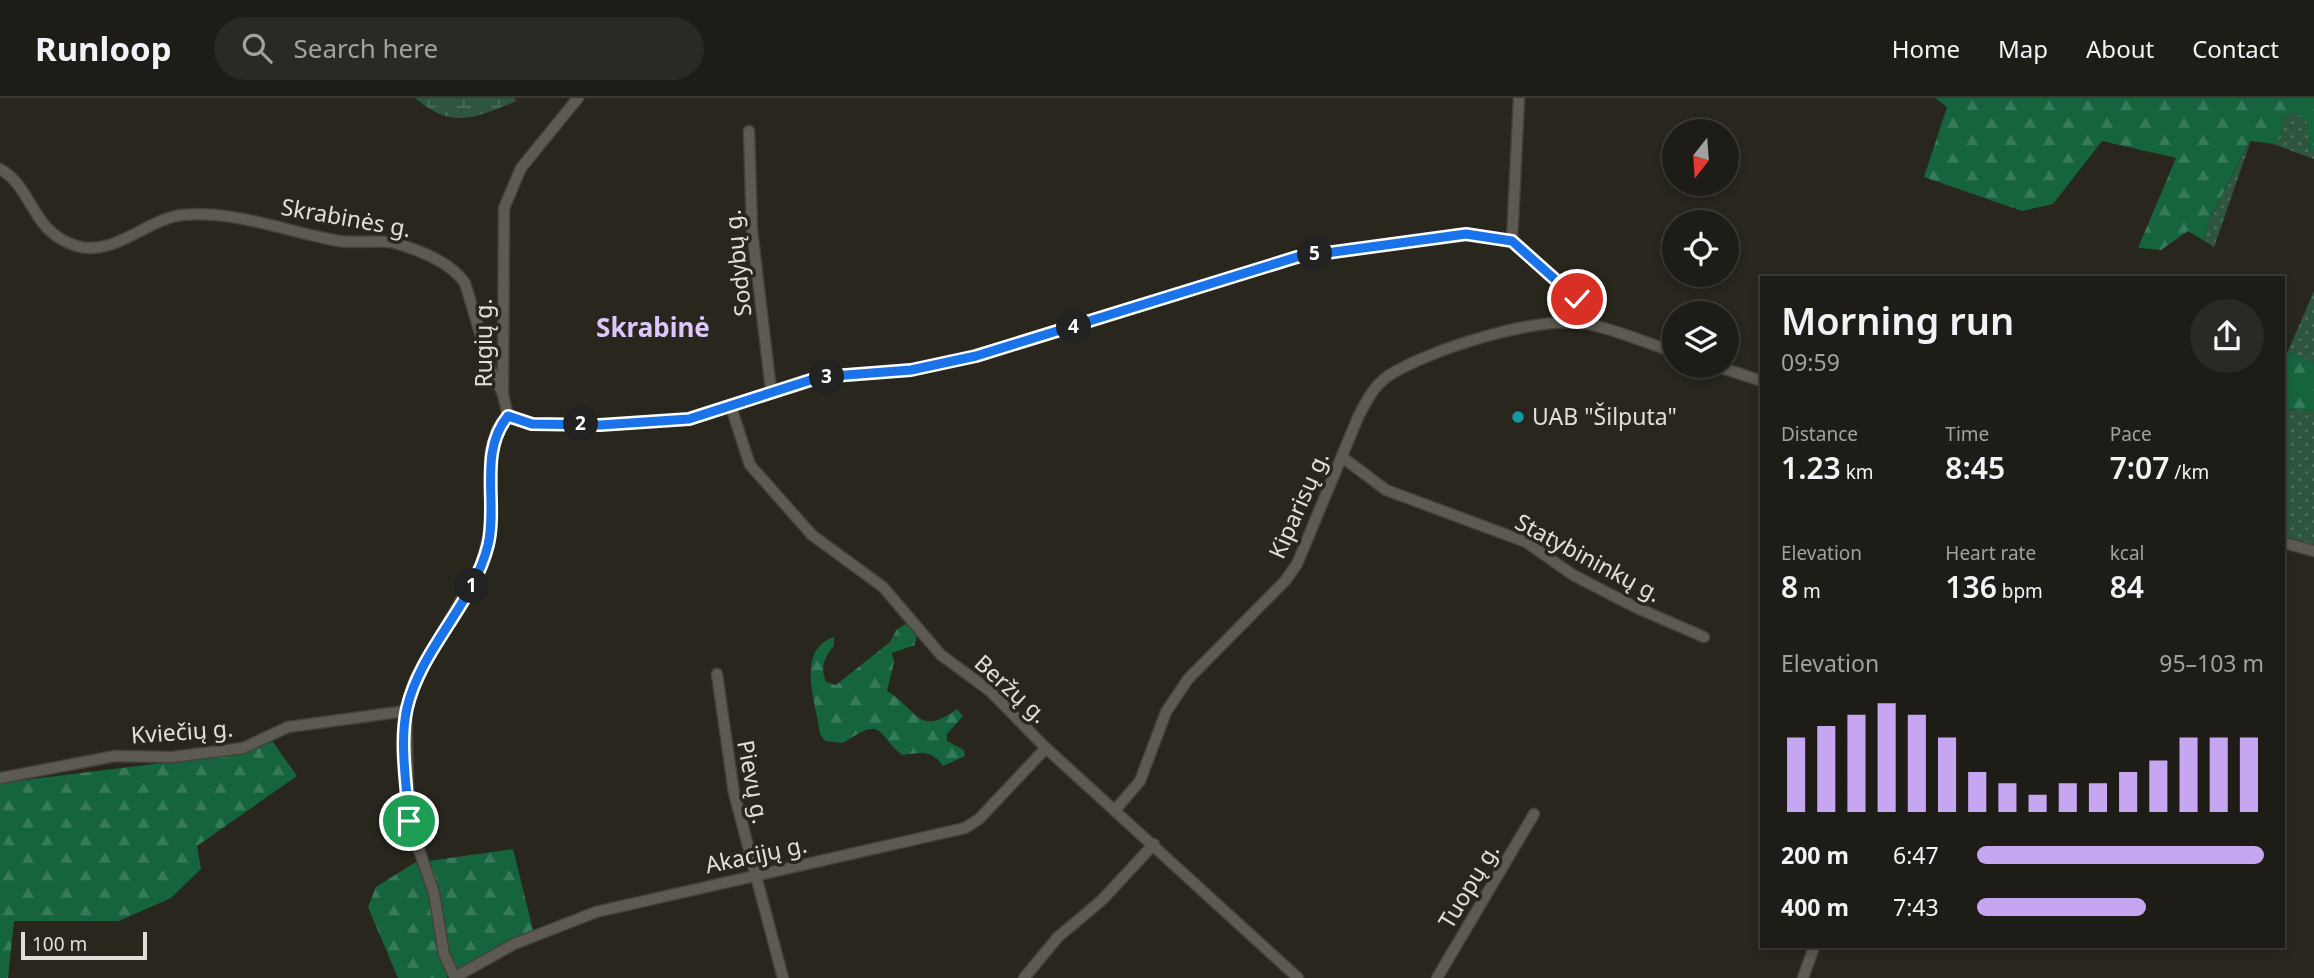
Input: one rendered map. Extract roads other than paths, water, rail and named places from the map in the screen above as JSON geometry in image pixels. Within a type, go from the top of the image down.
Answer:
[{"type":"street","name":"Rugių g.","points":[[406,711],[415,680],[482,564],[491,526],[492,450],[498,428],[508,416],[503,394],[504,208],[521,168],[578,98]]},
{"type":"street","points":[[1512,241],[1519,98]]},
{"type":"street","name":"Sodybų g.","points":[[749,131],[751,230],[771,390]]},
{"type":"street","name":"Skrabinės g.","points":[[2,171],[42,225],[57,238],[79,247],[95,248],[179,216],[194,215],[251,219],[339,241],[402,245],[456,271],[465,283],[491,370],[503,394]]},
{"type":"street","points":[[508,416],[532,424],[634,423],[689,419],[731,407],[771,390],[820,377],[911,370],[966,358],[1297,257],[1466,234],[1512,241],[1577,299],[1587,323],[1662,348]]},
{"type":"street","name":"Kiparisų g.","points":[[1115,810],[1140,781],[1166,712],[1188,679],[1285,581],[1297,564],[1370,394],[1387,377],[1415,362],[1527,325],[1587,323]]},
{"type":"street","points":[[1739,374],[1760,380]]},
{"type":"street","name":"Beržų g.","points":[[731,407],[750,465],[812,535],[883,586],[941,654],[990,691],[1046,748],[1298,978]]},
{"type":"street","name":"Statybininkų g.","points":[[1342,457],[1386,490],[1526,542],[1573,575],[1704,638]]},
{"type":"street","points":[[2285,543],[2314,551]]},
{"type":"street","name":"Pievų g.","points":[[717,674],[729,768],[754,875],[783,978]]},
{"type":"street","name":"Akacijų g.","points":[[406,711],[409,821],[434,893],[444,954],[455,977],[514,944],[568,922],[670,893],[926,839],[965,828],[979,819],[1046,748]]},
{"type":"street","name":"Kviečių g.","points":[[0,778],[116,756],[172,757],[243,748],[288,727],[406,711]]},
{"type":"street","name":"Tuopų g.","points":[[1437,978],[1534,814]]},
{"type":"street","points":[[1024,978],[1058,937],[1102,900],[1154,844]]},
{"type":"street","points":[[1803,978],[1814,948]]},
{"type":"place","name":"UAB \"Šilputa\"","points":[[1518,417]]},
{"type":"district","name":"Skrabinė","points":[[653,328]]}]
